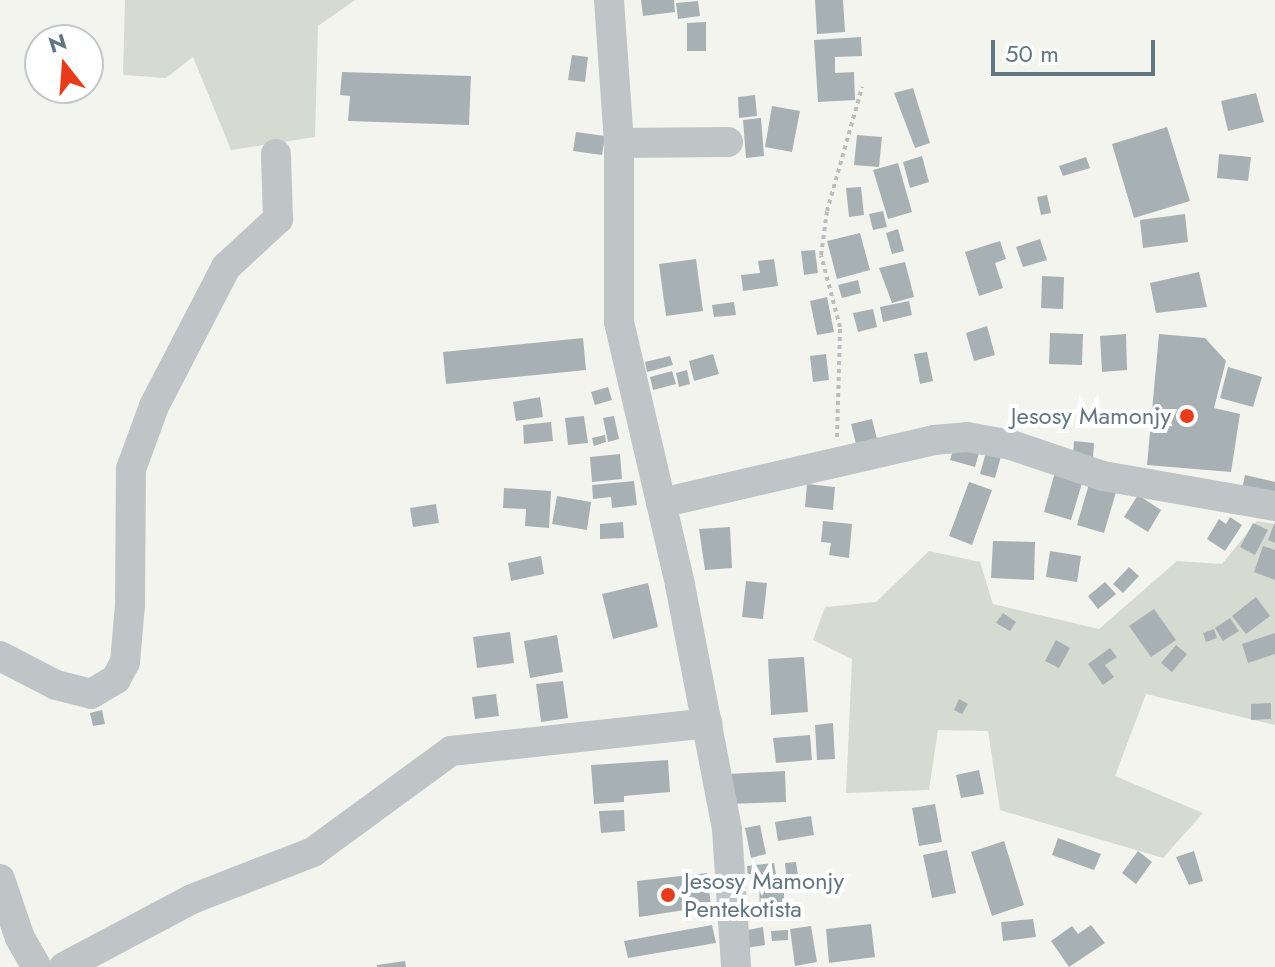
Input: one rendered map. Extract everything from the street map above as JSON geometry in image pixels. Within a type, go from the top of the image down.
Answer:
[{"type":"street","points":[[609,0],[619,143],[619,322],[661,503],[727,830],[736,967]]},
{"type":"street","points":[[619,143],[728,142]]},
{"type":"street","points":[[0,656],[56,685],[91,694],[116,679],[125,662],[130,605],[131,469],[154,406],[226,267],[278,219],[276,154]]},
{"type":"street","points":[[661,503],[967,437],[1011,445],[1103,476],[1275,506]]},
{"type":"street","points":[[64,967],[83,953],[192,899],[313,852],[451,751],[707,723]]},
{"type":"street","points":[[0,879],[20,938],[37,967]]},
{"type":"path","points":[[831,464],[837,440],[840,327],[821,255],[827,211],[862,87]]},
{"type":"shaded area","points":[[125,0],[355,0],[318,26],[315,137],[231,150],[193,57],[166,78],[123,75]]},
{"type":"shaded area","points":[[1257,521],[1275,524],[1275,725],[1146,694],[1115,776],[1203,813],[1163,858],[1000,810],[988,731],[938,730],[929,790],[846,793],[852,659],[813,640],[825,607],[876,602],[929,551],[980,562],[993,604],[1099,629],[1177,561],[1222,564]]},
{"type":"building","points":[[641,0],[674,0],[675,12],[643,16]]},
{"type":"building","points":[[815,0],[843,0],[845,32],[817,34]]},
{"type":"building","points":[[698,1],[700,16],[678,19],[676,3]]},
{"type":"building","points":[[706,22],[706,51],[687,51],[687,23]]},
{"type":"building","points":[[861,37],[862,56],[835,57],[835,73],[854,72],[855,100],[818,102],[814,40]]},
{"type":"building","points":[[572,55],[588,57],[585,82],[568,80]]},
{"type":"building","points":[[342,72],[471,76],[469,125],[348,121],[350,96],[340,95]]},
{"type":"building","points":[[913,88],[930,143],[915,148],[894,93]]},
{"type":"building","points":[[1256,93],[1264,122],[1228,131],[1221,101]]},
{"type":"building","points":[[755,95],[757,116],[739,118],[738,97]]},
{"type":"building","points":[[772,106],[800,111],[792,152],[765,147]]},
{"type":"building","points":[[761,118],[764,156],[746,158],[743,120]]},
{"type":"building","points":[[1167,127],[1190,201],[1134,218],[1112,144]]},
{"type":"building","points":[[576,132],[605,136],[602,155],[573,151]]},
{"type":"building","points":[[857,135],[882,137],[879,167],[854,165]]},
{"type":"building","points":[[1219,154],[1251,157],[1248,181],[1217,178]]},
{"type":"building","points":[[922,156],[929,182],[910,188],[903,162]]},
{"type":"building","points":[[1086,157],[1090,168],[1063,176],[1059,166]]},
{"type":"building","points":[[898,163],[912,212],[888,219],[873,170]]},
{"type":"building","points":[[861,187],[864,215],[849,217],[846,188]]},
{"type":"building","points":[[1047,195],[1051,213],[1041,215],[1037,197]]},
{"type":"building","points":[[883,211],[887,227],[873,230],[869,214]]},
{"type":"building","points":[[1185,214],[1188,242],[1143,248],[1140,220]]},
{"type":"building","points":[[898,229],[904,251],[892,254],[886,233]]},
{"type":"building","points":[[860,233],[870,270],[837,279],[827,241]]},
{"type":"building","points":[[1040,239],[1047,260],[1023,267],[1016,247]]},
{"type":"building","points":[[1000,241],[1006,259],[995,263],[1003,288],[979,296],[965,252]]},
{"type":"building","points":[[815,250],[818,273],[804,275],[801,251]]},
{"type":"building","points":[[696,259],[703,311],[666,316],[659,264]]},
{"type":"building","points":[[774,259],[778,286],[743,291],[741,275],[760,273],[758,261]]},
{"type":"building","points":[[905,262],[914,297],[892,303],[879,268]]},
{"type":"building","points":[[1199,272],[1207,307],[1156,313],[1150,283]]},
{"type":"building","points":[[1042,276],[1064,277],[1063,309],[1041,308]]},
{"type":"building","points":[[858,280],[861,293],[842,298],[838,285]]},
{"type":"building","points":[[827,297],[834,332],[817,335],[810,301]]},
{"type":"building","points":[[909,301],[912,315],[883,322],[880,307]]},
{"type":"building","points":[[734,302],[736,315],[714,317],[712,305]]},
{"type":"building","points":[[873,309],[877,327],[858,332],[853,313]]},
{"type":"building","points":[[987,326],[995,355],[974,361],[966,333]]},
{"type":"building","points":[[1050,333],[1083,334],[1082,365],[1049,364]]},
{"type":"building","points":[[1126,334],[1127,370],[1102,372],[1100,336]]},
{"type":"building","points":[[1159,334],[1205,338],[1226,361],[1214,408],[1240,414],[1231,472],[1147,465]]},
{"type":"building","points":[[583,338],[586,370],[446,384],[443,352]]},
{"type":"building","points":[[927,352],[933,381],[920,384],[914,354]]},
{"type":"building","points":[[713,354],[719,374],[694,381],[689,361]]},
{"type":"building","points":[[826,354],[829,380],[813,382],[810,356]]},
{"type":"building","points":[[670,356],[673,365],[647,372],[645,362]]},
{"type":"building","points":[[1228,367],[1262,377],[1253,407],[1220,398]]},
{"type":"building","points":[[687,370],[690,384],[679,387],[676,373]]},
{"type":"building","points":[[672,371],[676,384],[653,390],[650,377]]},
{"type":"building","points":[[608,387],[612,400],[595,405],[591,392]]},
{"type":"building","points":[[540,397],[543,417],[516,421],[513,402]]},
{"type":"building","points":[[584,416],[588,443],[568,445],[565,418]]},
{"type":"building","points":[[614,416],[619,439],[608,442],[603,418]]},
{"type":"building","points":[[872,419],[878,443],[857,448],[851,424]]},
{"type":"building","points":[[551,422],[553,441],[524,444],[523,425]]},
{"type":"building","points":[[605,435],[606,442],[594,446],[592,438]]},
{"type":"building","points":[[1074,441],[1094,443],[1093,459],[1073,456]]},
{"type":"building","points":[[954,447],[979,453],[975,467],[950,460]]},
{"type":"building","points":[[986,452],[1001,456],[995,478],[980,474]]},
{"type":"building","points":[[620,454],[622,479],[592,482],[590,457]]},
{"type":"building","points":[[1055,472],[1083,480],[1071,520],[1044,512]]},
{"type":"building","points":[[1245,475],[1275,482],[1275,501],[1241,494]]},
{"type":"building","points":[[634,481],[637,505],[612,508],[611,497],[593,499],[592,485]]},
{"type":"building","points":[[969,482],[992,490],[972,545],[949,536]]},
{"type":"building","points":[[807,484],[835,487],[833,510],[805,507]]},
{"type":"building","points":[[1089,484],[1116,492],[1104,533],[1077,525]]},
{"type":"building","points":[[504,488],[551,491],[549,528],[525,526],[526,509],[503,508]]},
{"type":"building","points":[[1138,495],[1161,510],[1148,532],[1124,517]]},
{"type":"building","points":[[557,496],[591,502],[587,530],[552,524]]},
{"type":"building","points":[[436,504],[439,523],[413,527],[410,508]]},
{"type":"building","points":[[1230,517],[1242,525],[1225,551],[1207,539],[1219,519],[1226,524]]},
{"type":"building","points":[[823,521],[852,524],[849,558],[829,555],[831,543],[821,542]]},
{"type":"building","points":[[623,522],[624,538],[600,539],[600,524]]},
{"type":"building","points":[[1275,522],[1275,543],[1268,540]]},
{"type":"building","points":[[1253,523],[1268,530],[1255,555],[1240,547]]},
{"type":"building","points":[[730,527],[732,568],[705,570],[699,529]]},
{"type":"building","points":[[993,541],[1035,542],[1034,580],[991,578]]},
{"type":"building","points":[[1263,546],[1275,550],[1275,580],[1254,572]]},
{"type":"building","points":[[1050,551],[1081,556],[1077,582],[1046,577]]},
{"type":"building","points":[[541,556],[544,574],[511,581],[508,563]]},
{"type":"building","points":[[1129,567],[1139,576],[1123,593],[1113,584]]},
{"type":"building","points":[[746,581],[767,583],[763,619],[742,617]]},
{"type":"building","points":[[1105,582],[1116,594],[1098,609],[1088,596]]},
{"type":"building","points":[[648,583],[658,627],[613,639],[602,594]]},
{"type":"building","points":[[1256,597],[1270,616],[1246,634],[1232,616]]},
{"type":"building","points":[[1154,609],[1176,640],[1151,657],[1129,626]]},
{"type":"building","points":[[1003,613],[1016,622],[1010,631],[996,623]]},
{"type":"building","points":[[1230,618],[1239,631],[1223,641],[1215,628]]},
{"type":"building","points":[[1214,629],[1217,638],[1206,642],[1203,633]]},
{"type":"building","points":[[510,632],[514,663],[477,668],[473,637]]},
{"type":"building","points":[[1275,633],[1275,654],[1248,663],[1242,644]]},
{"type":"building","points":[[557,635],[563,672],[530,678],[524,641]]},
{"type":"building","points":[[1056,640],[1070,648],[1059,668],[1045,661]]},
{"type":"building","points":[[1176,645],[1187,654],[1172,672],[1161,663]]},
{"type":"building","points":[[1110,648],[1117,657],[1105,665],[1114,677],[1103,685],[1088,664]]},
{"type":"building","points":[[804,657],[808,712],[771,715],[768,659]]},
{"type":"building","points":[[563,681],[568,718],[541,722],[536,684]]},
{"type":"building","points":[[496,694],[499,716],[475,719],[472,697]]},
{"type":"building","points":[[959,699],[968,704],[962,714],[954,710]]},
{"type":"building","points":[[1271,703],[1271,719],[1251,720],[1251,704]]},
{"type":"building","points":[[102,710],[105,724],[93,726],[90,713]]},
{"type":"building","points":[[833,723],[835,759],[817,760],[815,725]]},
{"type":"building","points":[[810,735],[812,760],[776,763],[773,738]]},
{"type":"building","points":[[668,760],[670,792],[624,796],[624,802],[594,804],[591,765]]},
{"type":"building","points":[[979,770],[984,794],[961,798],[956,775]]},
{"type":"building","points":[[785,771],[786,802],[729,804],[728,774]]},
{"type":"building","points":[[935,804],[942,842],[919,846],[912,808]]},
{"type":"building","points":[[624,810],[625,831],[601,833],[599,811]]},
{"type":"building","points":[[811,816],[814,835],[778,841],[775,822]]},
{"type":"building","points":[[760,825],[766,854],[751,858],[745,828]]},
{"type":"building","points":[[1058,838],[1101,854],[1094,870],[1052,855]]},
{"type":"building","points":[[1004,841],[1024,905],[992,916],[971,852]]},
{"type":"building","points":[[947,850],[956,893],[932,898],[923,855]]},
{"type":"building","points":[[1138,851],[1152,862],[1136,884],[1122,873]]},
{"type":"building","points":[[1194,851],[1203,881],[1189,885],[1176,857]]},
{"type":"building","points":[[796,862],[799,882],[787,884],[785,863]]},
{"type":"building","points":[[774,863],[776,875],[748,878],[747,866]]},
{"type":"building","points":[[707,873],[711,906],[639,917],[637,881]]},
{"type":"building","points":[[784,878],[784,919],[760,920],[759,879]]},
{"type":"building","points":[[1033,919],[1036,937],[1003,941],[1001,922]]},
{"type":"building","points":[[871,924],[875,957],[829,963],[826,929]]},
{"type":"building","points":[[712,925],[716,943],[628,958],[624,941]]},
{"type":"building","points":[[1091,925],[1105,943],[1069,967],[1051,941],[1072,926],[1078,934]]},
{"type":"building","points":[[811,926],[817,962],[795,966],[790,929]]},
{"type":"building","points":[[763,927],[765,945],[746,948],[743,931]]},
{"type":"building","points":[[788,930],[788,940],[772,941],[771,931]]},
{"type":"building","points":[[405,961],[406,967],[377,967],[377,965]]},
{"type":"place","name":"Jesosy Mamonjy","points":[[1187,416]]},
{"type":"place","name":"Jesosy Mamonjy Pentekotista","points":[[668,895]]}]
